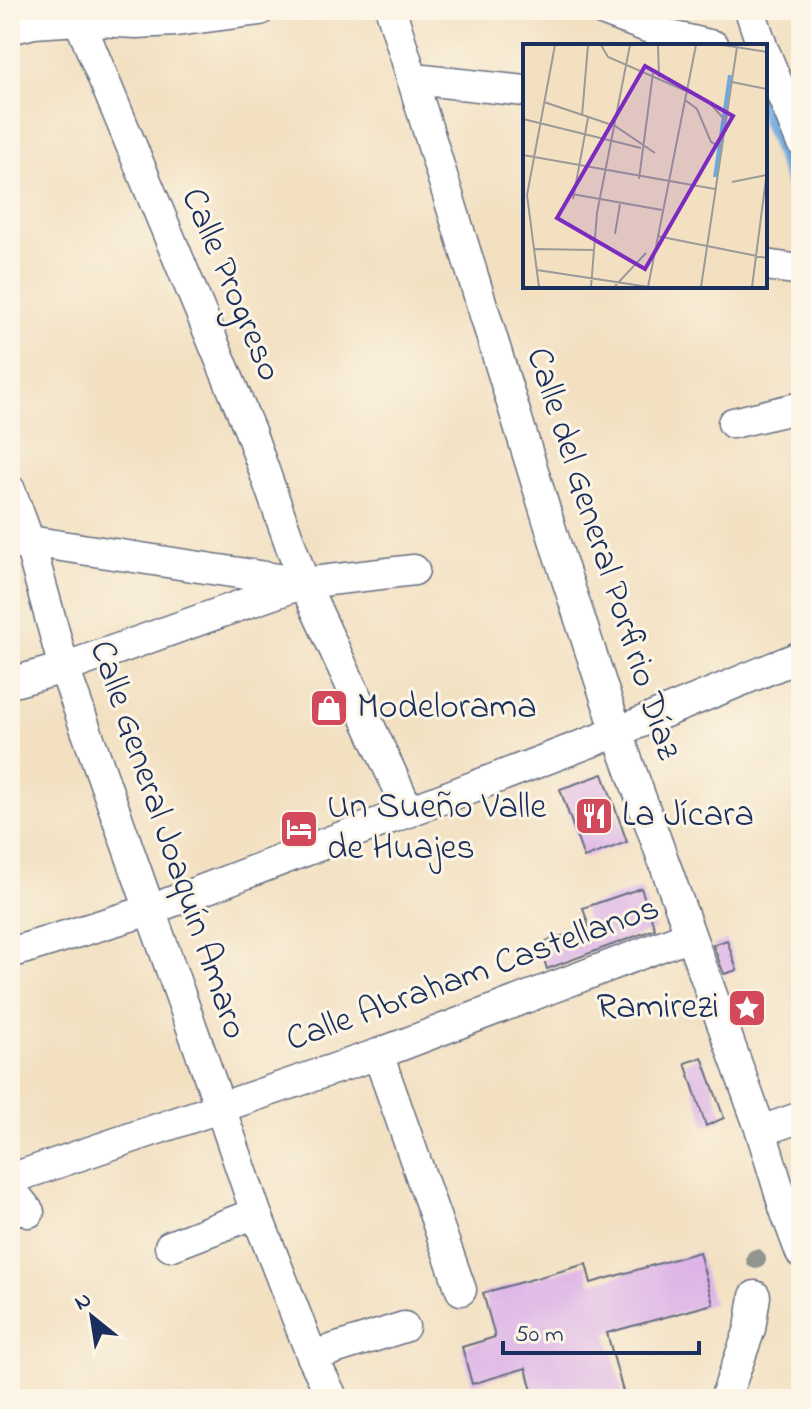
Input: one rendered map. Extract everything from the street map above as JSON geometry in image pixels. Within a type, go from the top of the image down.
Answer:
[{"type":"street","points":[[10,29],[34,23],[134,16],[176,21],[260,10]]},
{"type":"street","name":"Calle del General Porfirio Díaz","points":[[391,10],[557,549],[617,732],[761,1131],[801,1253]]},
{"type":"street","points":[[602,10],[671,36],[705,44]]},
{"type":"street","points":[[750,10],[762,44]]},
{"type":"street","name":"Calle Progreso","points":[[79,20],[250,431],[304,583],[409,812]]},
{"type":"street","points":[[767,59],[801,141]]},
{"type":"street","points":[[414,79],[523,91]]},
{"type":"street","points":[[767,265],[801,270]]},
{"type":"street","points":[[733,423],[801,407]]},
{"type":"street","name":"Calle General Joaquín Amaro","points":[[10,490],[19,543],[256,1213],[312,1356],[333,1399]]},
{"type":"street","points":[[19,543],[304,583]]},
{"type":"street","points":[[10,683],[64,668],[304,583],[414,570]]},
{"type":"street","points":[[10,953],[150,910],[617,732],[801,656]]},
{"type":"street","name":"Calle Abraham Castellanos","points":[[10,1179],[378,1054],[690,935]]},
{"type":"street","points":[[378,1054],[461,1290]]},
{"type":"street","points":[[761,1131],[801,1117]]},
{"type":"street","points":[[10,1188],[29,1212]]},
{"type":"street","points":[[170,1246],[256,1213]]},
{"type":"street","points":[[725,1399],[750,1329],[755,1296]]},
{"type":"street","points":[[312,1356],[404,1327]]},
{"type":"building","name":"La Jícara","points":[[603,774],[627,842],[584,858],[560,789]]},
{"type":"building","points":[[641,888],[655,929],[547,969],[539,944],[589,927],[583,908]]},
{"type":"building","points":[[727,940],[737,970],[724,974],[713,945]]},
{"type":"building","points":[[702,1057],[724,1118],[706,1126],[685,1063]]},
{"type":"building","points":[[699,1252],[713,1304],[607,1333],[625,1399],[534,1399],[526,1368],[472,1384],[462,1347],[495,1337],[483,1293],[586,1264],[591,1283]]},
{"type":"waterway","points":[[767,96],[801,186]]},
{"type":"place","name":"Modelorama","points":[[329,708]]},
{"type":"place","name":"La Jícara","points":[[594,816]]},
{"type":"place","name":"Un Sueño Valle de Huajes","points":[[299,829]]},
{"type":"place","name":"Ramirezi","points":[[747,1008]]}]
